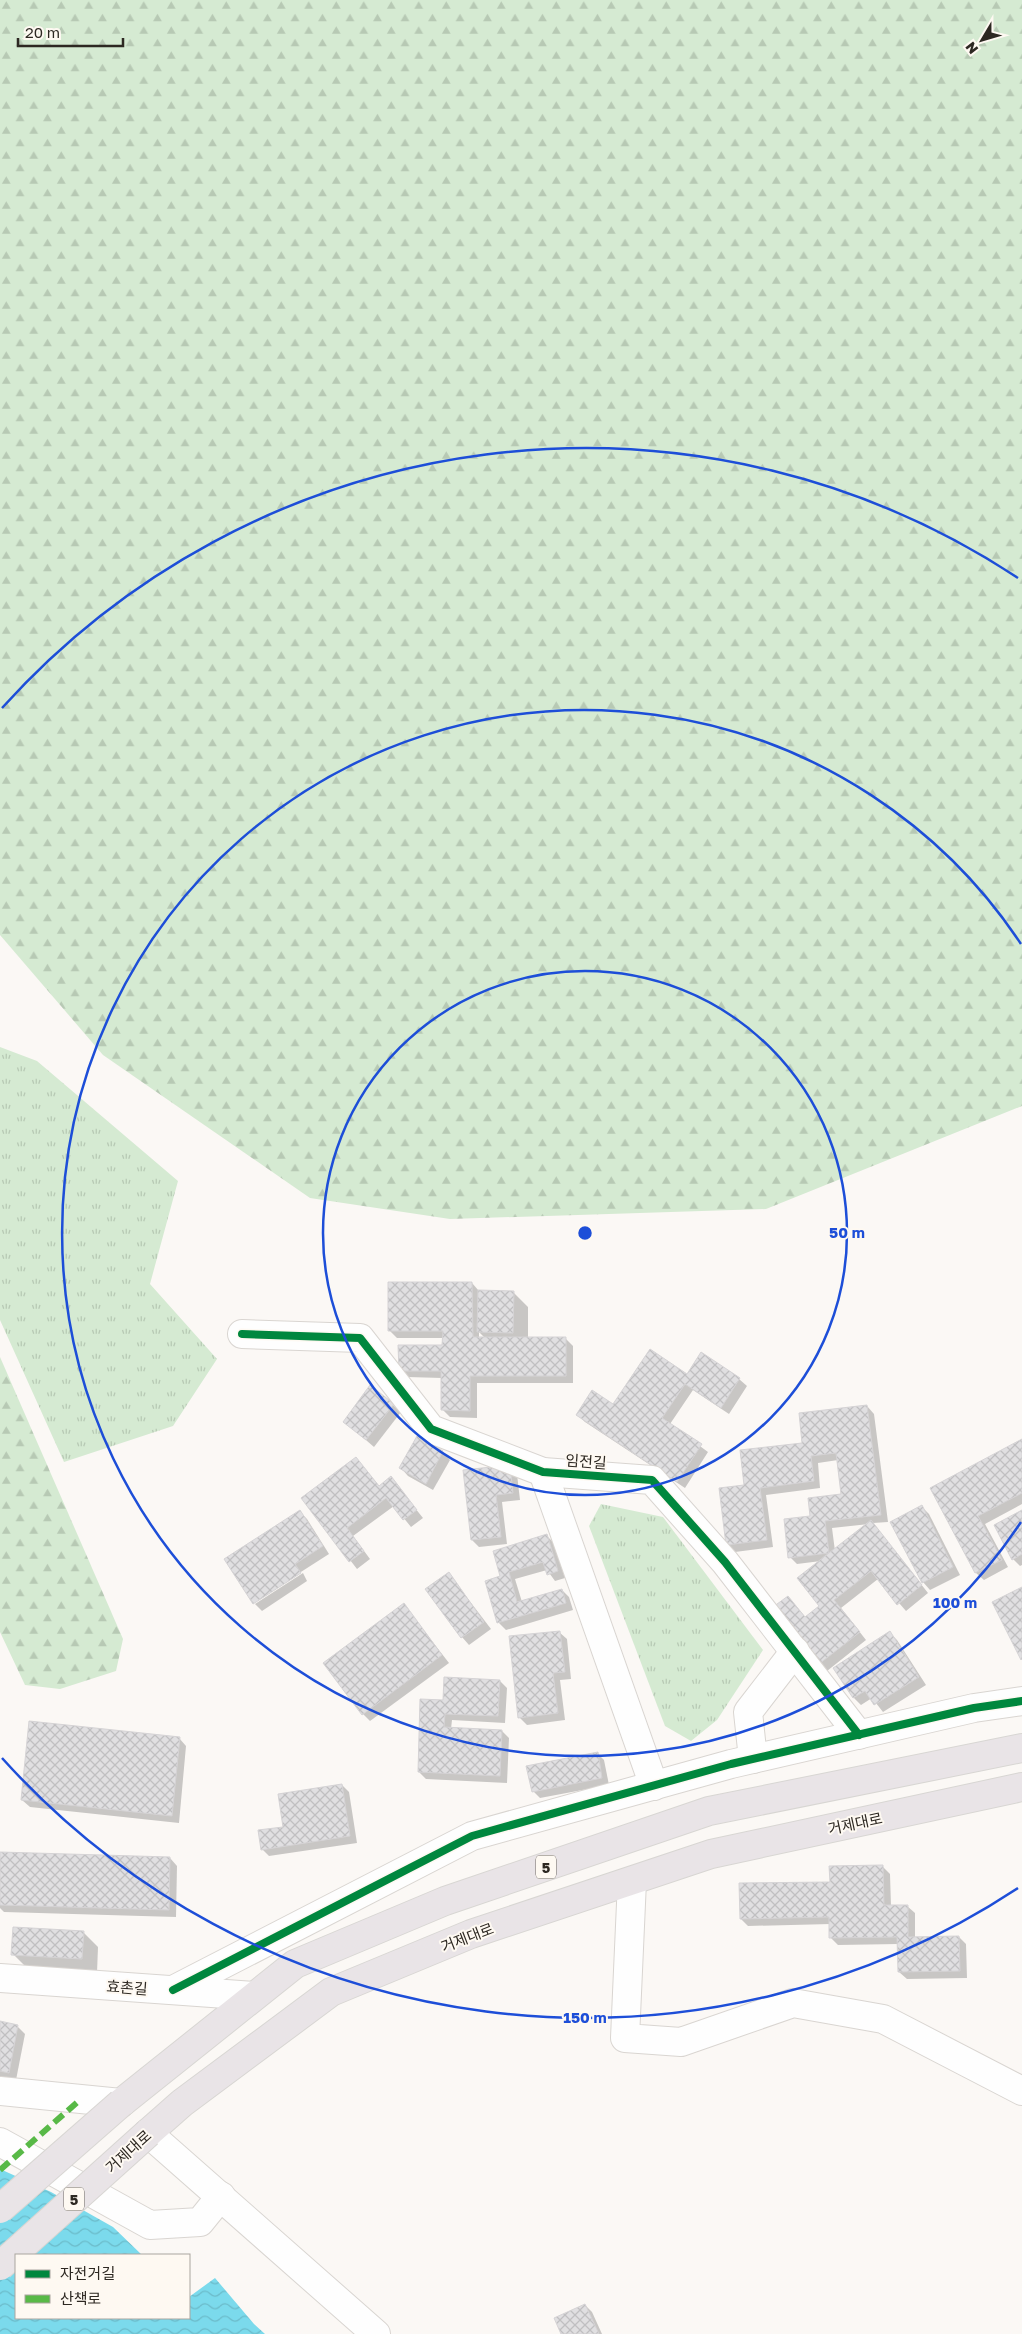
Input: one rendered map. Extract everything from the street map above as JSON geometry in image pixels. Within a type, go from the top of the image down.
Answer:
[{"type":"main road","name":"5","points":[[0,2209],[121,2103],[295,1964],[445,1901],[709,1811],[1019,1747]]},
{"type":"main road","name":"거제대로","points":[[0,2266],[182,2103],[331,1992],[471,1934],[711,1854],[1022,1787]]},
{"type":"street","name":"임전길","points":[[242,1334],[360,1338],[431,1429],[543,1472],[652,1480],[726,1562],[859,1735]]},
{"type":"street","points":[[543,1472],[654,1786]]},
{"type":"street","points":[[753,1759],[748,1712],[795,1652]]},
{"type":"street","points":[[173,1990],[472,1836],[753,1759],[974,1708],[1022,1700]]},
{"type":"street","points":[[632,1881],[625,2038],[681,2042],[793,2003],[882,2019],[1022,2091]]},
{"type":"street","name":"효촌길","points":[[0,1978],[254,1996]]},
{"type":"street","points":[[0,2091],[121,2103]]},
{"type":"street","points":[[148,2133],[376,2334]]},
{"type":"street","points":[[0,2142],[150,2225],[200,2222],[221,2196]]},
{"type":"green space","points":[[0,0],[1022,0],[1022,1106],[766,1209],[450,1219],[310,1198],[103,1055],[0,935]]},
{"type":"green space","points":[[0,1047],[37,1061],[178,1181],[150,1284],[217,1359],[173,1426],[64,1462],[0,1320]]},
{"type":"green space","points":[[0,1357],[123,1639],[116,1671],[60,1689],[25,1685],[0,1632]]},
{"type":"green space","points":[[601,1504],[663,1517],[763,1650],[717,1720],[691,1741],[665,1726],[589,1526]]},
{"type":"water","points":[[0,2169],[51,2192],[113,2227],[141,2254],[15,2254],[15,2319],[190,2319],[190,2296],[215,2278],[254,2324],[265,2334],[0,2334]]},
{"type":"building","points":[[388,1282],[472,1282],[473,1337],[566,1337],[566,1376],[470,1376],[470,1411],[441,1410],[441,1371],[399,1371],[398,1345],[442,1345],[443,1331],[388,1331]]},
{"type":"building","points":[[478,1290],[514,1291],[513,1333],[477,1332]]},
{"type":"building","points":[[650,1349],[687,1374],[701,1352],[740,1378],[721,1408],[685,1384],[662,1418],[702,1444],[677,1482],[576,1415],[592,1390],[613,1404]]},
{"type":"building","points":[[370,1385],[394,1404],[366,1440],[343,1422]]},
{"type":"building","points":[[867,1405],[881,1515],[825,1521],[829,1553],[788,1558],[784,1519],[810,1516],[808,1498],[841,1494],[836,1453],[811,1456],[814,1481],[760,1488],[767,1540],[726,1545],[719,1488],[744,1485],[740,1450],[802,1443],[799,1413]]},
{"type":"building","points":[[417,1436],[443,1451],[426,1484],[399,1468]]},
{"type":"building","points":[[1022,1439],[1022,1493],[978,1516],[1002,1560],[975,1573],[930,1488]]},
{"type":"building","points":[[356,1457],[379,1486],[391,1476],[417,1510],[403,1520],[386,1498],[347,1528],[364,1551],[349,1562],[301,1498]]},
{"type":"building","points":[[510,1465],[513,1493],[496,1495],[501,1537],[471,1540],[463,1470]]},
{"type":"building","points":[[922,1505],[953,1567],[922,1583],[890,1522]]},
{"type":"building","points":[[300,1510],[323,1546],[295,1564],[301,1573],[253,1604],[224,1559]]},
{"type":"building","points":[[1022,1510],[1022,1554],[1012,1560],[994,1525]]},
{"type":"building","points":[[871,1520],[922,1585],[897,1605],[871,1571],[834,1600],[860,1632],[819,1664],[773,1607],[788,1596],[805,1617],[819,1606],[797,1578]]},
{"type":"building","points":[[547,1534],[558,1571],[547,1575],[543,1562],[509,1572],[517,1602],[562,1589],[566,1603],[497,1623],[485,1581],[500,1576],[493,1551]]},
{"type":"building","points":[[449,1572],[484,1622],[461,1638],[425,1589]]},
{"type":"building","points":[[1022,1587],[1022,1659],[1021,1660],[992,1602]]},
{"type":"building","points":[[404,1603],[442,1655],[362,1715],[323,1663]]},
{"type":"building","points":[[560,1631],[565,1672],[553,1673],[558,1713],[518,1718],[509,1636]]},
{"type":"building","points":[[890,1631],[919,1677],[874,1705],[865,1691],[853,1698],[833,1668]]},
{"type":"building","points":[[444,1677],[500,1680],[498,1716],[445,1714],[444,1727],[502,1730],[500,1776],[418,1772],[420,1699],[443,1700]]},
{"type":"building","points":[[29,1721],[180,1737],[172,1816],[21,1800]]},
{"type":"building","points":[[598,1752],[602,1778],[532,1792],[526,1766]]},
{"type":"building","points":[[342,1784],[350,1836],[261,1850],[258,1830],[283,1827],[278,1794]]},
{"type":"building","points":[[0,1852],[170,1857],[169,1910],[0,1905]]},
{"type":"building","points":[[883,1865],[884,1905],[908,1905],[908,1937],[959,1936],[960,1971],[898,1972],[897,1937],[829,1938],[829,1917],[740,1919],[739,1883],[830,1882],[829,1866]]},
{"type":"building","points":[[13,1927],[84,1931],[82,1959],[11,1955]]},
{"type":"building","points":[[0,2021],[18,2025],[9,2073],[0,2071]]},
{"type":"building","points":[[585,2304],[599,2334],[561,2334],[554,2318]]},
{"type":"marked path","points":[[0,2170],[81,2099]]},
{"type":"cycle path","points":[[242,1334],[360,1338],[431,1429],[543,1472],[652,1480],[725,1562],[859,1735]]},
{"type":"cycle path","points":[[173,1990],[472,1836],[731,1764],[974,1708],[1022,1701]]}]
